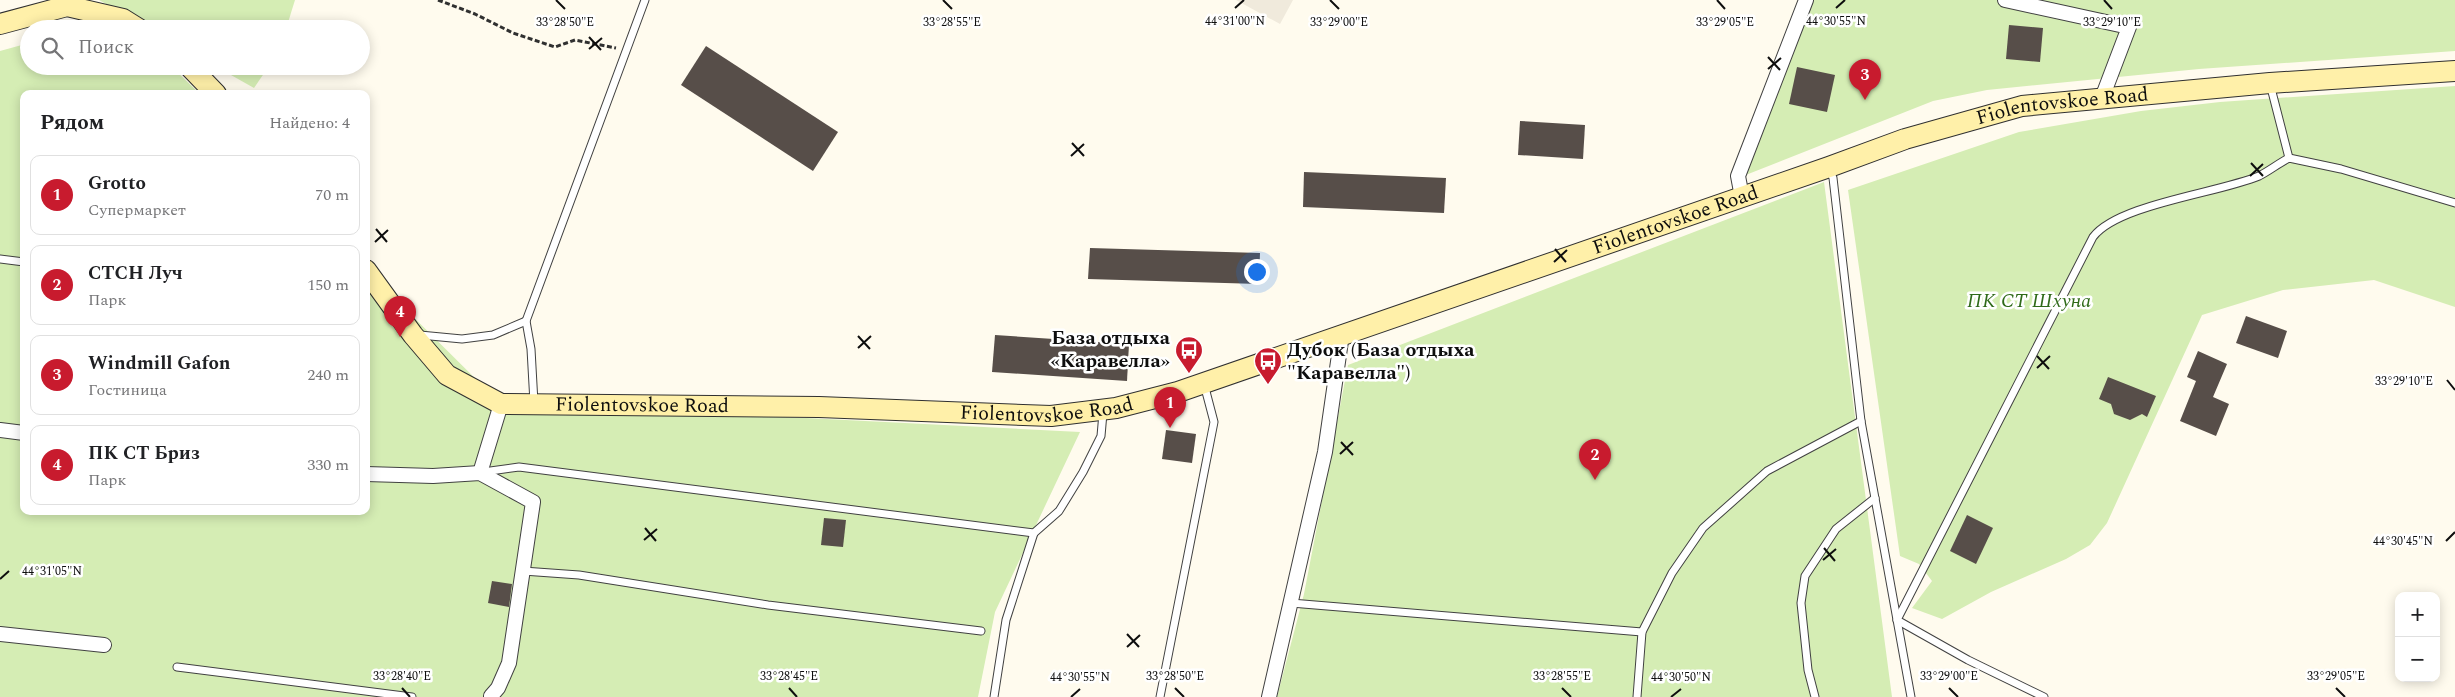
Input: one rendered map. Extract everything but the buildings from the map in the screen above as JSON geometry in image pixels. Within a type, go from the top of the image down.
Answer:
[{"type":"main road","points":[[0,24],[66,6],[125,20]]},
{"type":"main road","name":"Fiolentovskoe Road","points":[[370,276],[413,335],[447,375],[500,404],[819,407],[1051,416],[1103,410],[1178,392],[1905,139],[2022,106],[2270,83],[2455,71]]},
{"type":"main road","points":[[198,75],[212,90]]},
{"type":"street","points":[[1742,197],[1738,176],[1806,0]]},
{"type":"street","points":[[2005,0],[2129,27],[2102,98]]},
{"type":"street","points":[[1269,697],[1325,452],[1342,334]]},
{"type":"street","points":[[480,473],[500,404]]},
{"type":"street","points":[[0,430],[20,432]]},
{"type":"street","points":[[370,474],[433,476],[480,473],[533,502],[509,663],[498,688],[490,696]]},
{"type":"street","points":[[0,634],[104,645]]},
{"type":"lane","points":[[534,404],[531,349],[526,320],[645,0]]},
{"type":"lane","points":[[2270,83],[2289,158]]},
{"type":"lane","points":[[1897,620],[2093,237],[2101,226],[2147,208],[2259,176],[2289,158],[2341,168],[2455,203]]},
{"type":"lane","points":[[1829,167],[1833,178],[1861,421],[1911,697]]},
{"type":"lane","points":[[0,260],[20,262]]},
{"type":"lane","points":[[413,335],[462,339],[493,335],[526,320]]},
{"type":"lane","points":[[1160,697],[1214,422],[1204,382]]},
{"type":"lane","points":[[994,697],[1006,620],[1034,533],[1059,511],[1084,472],[1101,436],[1103,410]]},
{"type":"lane","points":[[1638,697],[1642,632],[1672,574],[1703,528],[1767,471],[1861,421]]},
{"type":"lane","points":[[480,473],[519,467],[1034,533]]},
{"type":"lane","points":[[1815,697],[1808,670],[1801,603],[1805,576],[1836,528],[1875,498]]},
{"type":"lane","points":[[522,571],[579,575],[768,605],[981,631]]},
{"type":"lane","points":[[1291,602],[1642,632]]},
{"type":"lane","points":[[1897,620],[1968,660],[2044,697]]},
{"type":"lane","points":[[177,667],[412,697]]},
{"type":"path","points":[[438,0],[475,14],[513,34],[555,47],[576,40],[626,50]]},
{"type":"green space","points":[[99,0],[295,0],[289,20],[134,20]]},
{"type":"green space","points":[[1798,0],[2455,0],[2455,51],[2199,69],[1987,90],[1933,101],[1733,180]]},
{"type":"green space","points":[[20,45],[20,75],[180,75],[196,90],[20,90],[20,515],[370,515],[370,274],[501,404],[534,404],[1080,432],[995,612],[978,697],[0,697],[0,51]]},
{"type":"green space","points":[[231,75],[263,75],[254,88]]},
{"type":"green space","name":"ПК СТ Шхуна","points":[[2455,86],[2455,307],[2374,280],[2283,290],[2202,315],[2107,523],[2090,545],[2066,559],[1991,592],[1942,619],[1912,608],[1932,581],[1919,564],[1900,556],[1848,190],[2019,132],[2141,111],[2220,102]]},
{"type":"green space","points":[[1824,182],[1892,697],[1277,697],[1304,594],[1348,365]]},
{"type":"shaded area","points":[[1236,0],[1293,0],[1280,24]]},
{"type":"place","name":"Windmill Gafon","points":[[1865,100]]},
{"type":"place","name":"ПК СТ Бриз","points":[[400,337]]},
{"type":"place","name":"База отдыха «Каравелла»","points":[[1189,374]]},
{"type":"place","name":"Дубок (База отдыха \"Каравелла\")","points":[[1268,385]]},
{"type":"place","name":"Grotto","points":[[1170,428]]},
{"type":"place","name":"СТСН Луч","points":[[1595,480]]}]
